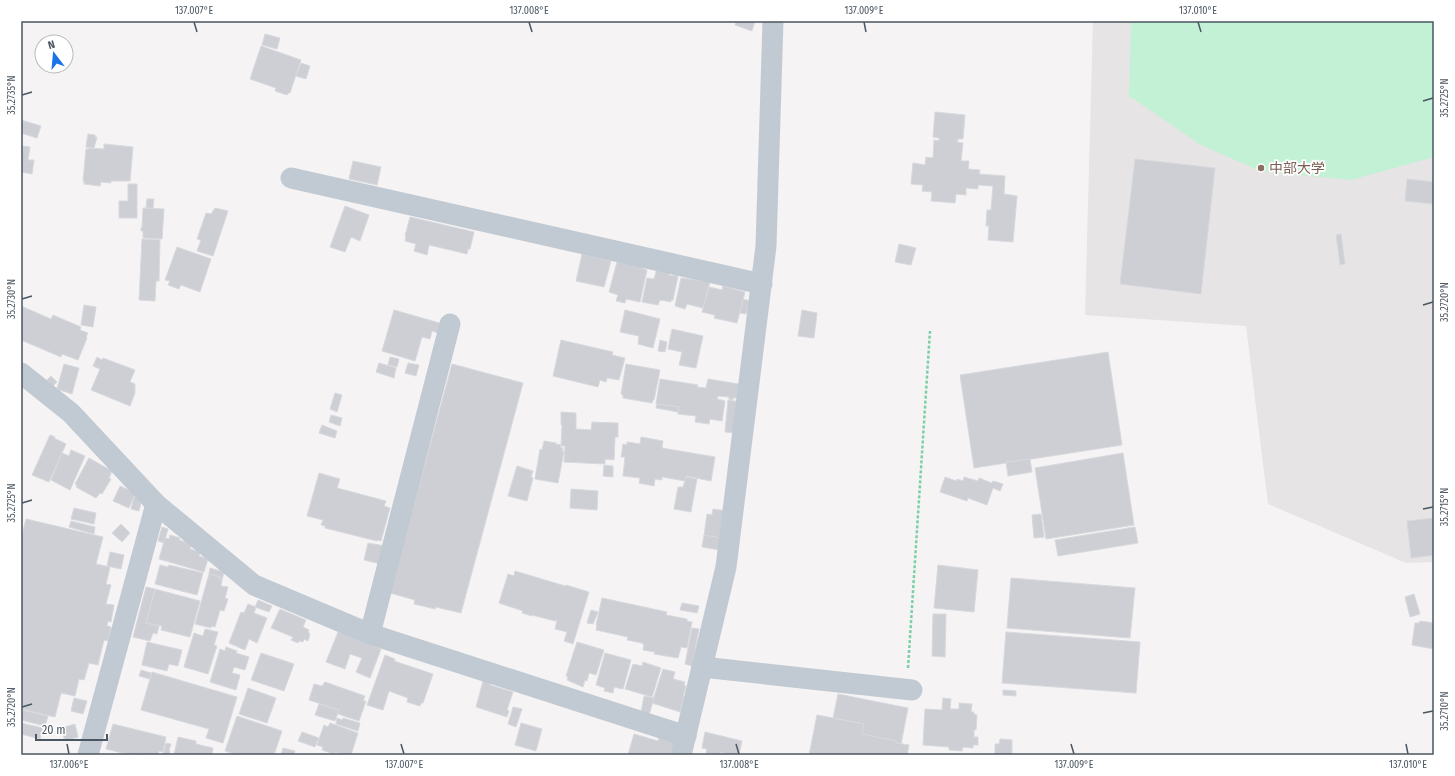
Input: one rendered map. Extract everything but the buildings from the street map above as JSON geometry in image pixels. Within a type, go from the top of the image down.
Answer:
[{"type":"street","points":[[21,373],[71,412],[156,504],[254,585],[370,634],[683,746],[726,567],[762,284],[766,246],[774,21]]},
{"type":"street","points":[[291,178],[762,284]]},
{"type":"street","points":[[370,634],[450,324]]},
{"type":"street","points":[[88,755],[156,504]]},
{"type":"street","points":[[702,667],[909,690]]},
{"type":"path","points":[[909,690],[930,331]]},
{"type":"shaded area","name":"中部大学","points":[[1093,21],[1434,21],[1434,562],[1406,563],[1268,504],[1246,326],[1085,315]]},
{"type":"green space","points":[[1131,21],[1434,21],[1434,157],[1351,180],[1260,171],[1201,145],[1129,96]]},
{"type":"place","name":"中部大学","points":[[1261,168]]}]
